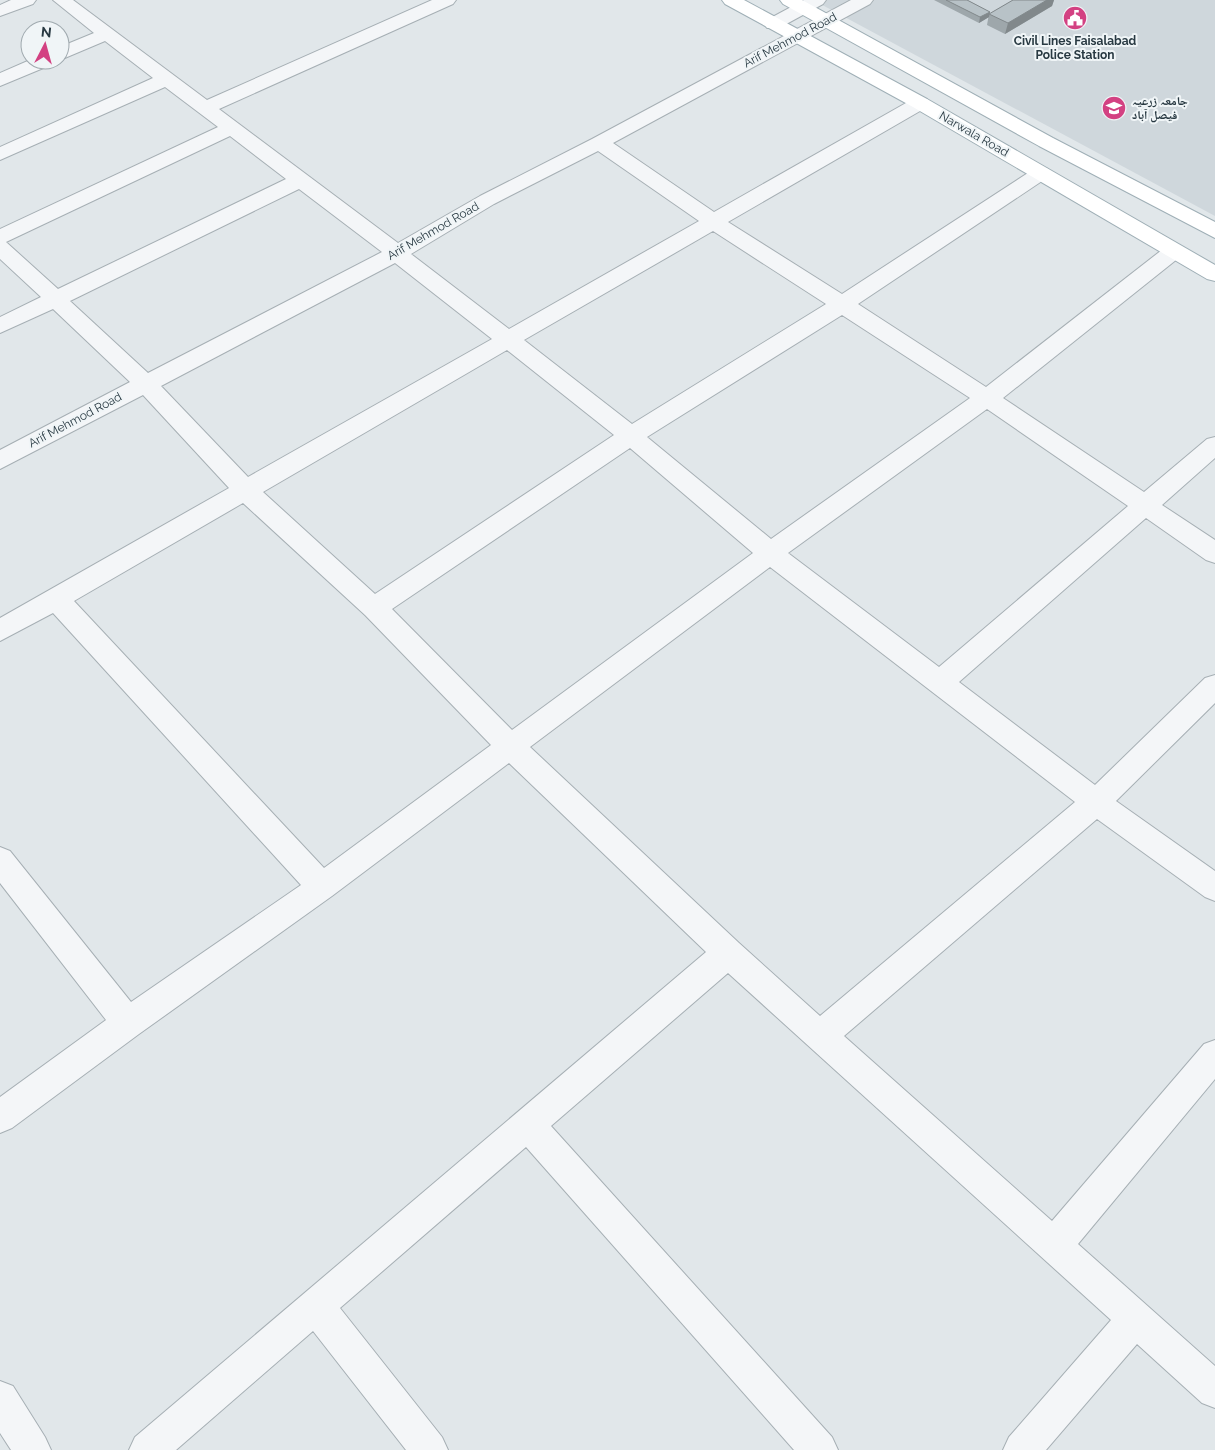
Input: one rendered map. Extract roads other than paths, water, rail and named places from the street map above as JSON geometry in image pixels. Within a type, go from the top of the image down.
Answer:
[{"type":"main road","name":"Narwala Road","points":[[731,0],[920,102],[1215,274]]},
{"type":"main road","name":"Narwala Road","points":[[803,3],[826,20],[1046,142],[1215,231]]},
{"type":"street","points":[[0,11],[27,0]]},
{"type":"street","points":[[62,0],[508,339],[632,436],[770,553],[1096,802],[1215,888]]},
{"type":"street","points":[[205,108],[447,0]]},
{"type":"street","name":"Arif Mehmod Road","points":[[0,460],[397,253],[487,200],[599,143],[864,0]]},
{"type":"street","points":[[773,24],[803,3]]},
{"type":"street","points":[[70,50],[106,34]]},
{"type":"street","points":[[0,80],[23,70]]},
{"type":"street","points":[[0,154],[167,79]]},
{"type":"street","points":[[0,631],[920,102]]},
{"type":"street","points":[[0,237],[232,128]]},
{"type":"street","points":[[599,143],[714,222],[986,398],[1215,553]]},
{"type":"street","points":[[374,608],[632,436],[843,304],[1041,173]]},
{"type":"street","points":[[0,326],[299,180]]},
{"type":"street","points":[[0,247],[57,298],[145,383],[244,489],[374,608],[511,747],[728,953],[1215,1390]]},
{"type":"street","points":[[0,1117],[128,1022],[322,887],[770,553],[986,398],[1174,251]]},
{"type":"street","points":[[940,682],[1146,507],[1215,445]]},
{"type":"street","points":[[56,599],[322,887]]},
{"type":"street","points":[[820,1036],[1096,802],[1215,686]]},
{"type":"street","points":[[0,860],[128,1022]]},
{"type":"street","points":[[148,1450],[728,953]]},
{"type":"street","points":[[1055,1245],[1215,1055]]},
{"type":"street","points":[[527,1124],[819,1450]]},
{"type":"street","points":[[316,1306],[429,1450]]},
{"type":"street","points":[[1022,1450],[1136,1318]]},
{"type":"street","points":[[0,1398],[32,1450]]},
{"type":"place","name":"Civil Lines Faisalabad Police Station","points":[[1075,18]]},
{"type":"place","name":"جامعہ زرعیہ فیصل آباد","points":[[1114,108]]}]
